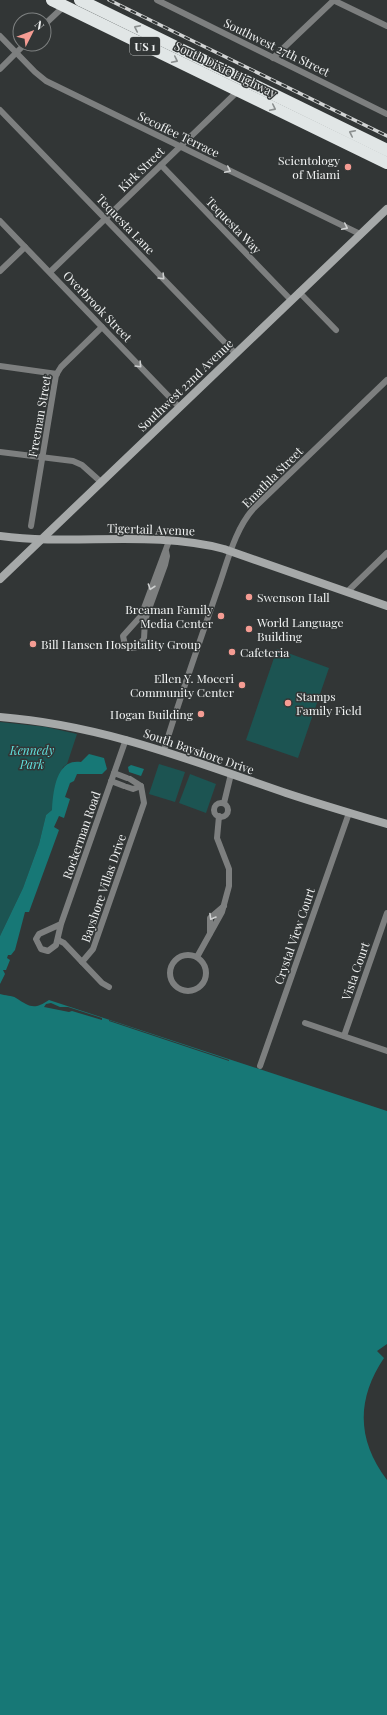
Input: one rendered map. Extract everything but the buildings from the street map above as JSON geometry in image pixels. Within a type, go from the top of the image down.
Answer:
[{"type":"highway","name":"South Dixie Highway","points":[[52,0],[68,2],[238,91],[387,164]]},
{"type":"highway","name":"South Dixie Highway","points":[[80,0],[387,150]]},
{"type":"highway","points":[[68,2],[106,18],[115,17]]},
{"type":"street","name":"Southwest 27th Street","points":[[157,0],[387,114]]},
{"type":"street","points":[[273,58],[334,0],[387,26]]},
{"type":"street","points":[[52,18],[68,2]]},
{"type":"street","name":"Secoffee Terrace","points":[[0,36],[46,81],[360,234]]},
{"type":"street","points":[[0,69],[16,53]]},
{"type":"street","name":"Kirk Street","points":[[50,272],[248,82]]},
{"type":"street","name":"Tequesta Lane","points":[[0,110],[236,353]]},
{"type":"street","name":"Tequesta Way","points":[[161,165],[291,300]]},
{"type":"street","name":"Southwest 22nd Avenue","points":[[0,579],[360,234],[386,212]]},
{"type":"street","name":"Overbrook Street","points":[[0,221],[179,407]]},
{"type":"street","points":[[0,271],[25,247]]},
{"type":"street","points":[[299,292],[336,330]]},
{"type":"street","name":"Freeman Street","points":[[31,526],[57,374],[61,367],[102,327]]},
{"type":"street","points":[[0,366],[57,374]]},
{"type":"street","name":"Emathla Street","points":[[164,750],[180,696],[241,527],[254,508],[387,380]]},
{"type":"street","points":[[0,452],[76,462],[101,482]]},
{"type":"street","points":[[60,522],[61,531],[66,539]]},
{"type":"street","name":"Tigertail Avenue","points":[[0,536],[41,539],[169,540],[196,543],[231,552],[387,606]]},
{"type":"street","points":[[20,538],[26,554]]},
{"type":"street","points":[[166,551],[167,556],[165,565],[145,620],[144,639],[135,648],[130,648],[125,645],[123,636],[126,631],[140,619],[169,540]]},
{"type":"street","points":[[347,592],[387,553]]},
{"type":"street","name":"South Bayshore Drive","points":[[0,717],[70,726],[126,739],[164,750],[231,774],[387,824]]},
{"type":"street","name":"Rockerman Road","points":[[58,940],[61,924],[126,739]]},
{"type":"street","points":[[114,773],[141,786]]},
{"type":"street","points":[[224,803],[231,774]]},
{"type":"street","points":[[111,781],[133,789],[141,786]]},
{"type":"street","name":"Bayshore Villas Drive","points":[[58,940],[64,943],[82,962],[90,955],[95,946],[138,822],[144,800],[141,786]]},
{"type":"street","points":[[218,803],[224,803],[228,807],[226,815],[219,816],[215,814],[214,808],[218,803]]},
{"type":"street","name":"Crystal View Court","points":[[260,1066],[349,813]]},
{"type":"street","points":[[197,957],[220,915],[228,892],[230,876],[217,838],[219,816]]},
{"type":"street","name":"Vista Court","points":[[344,1036],[387,913]]},
{"type":"street","points":[[58,940],[54,948],[48,951],[41,949],[36,939],[41,932],[61,924]]},
{"type":"street","points":[[189,954],[197,957],[202,961],[206,968],[204,982],[199,988],[192,991],[178,989],[170,978],[172,964],[182,956],[189,954]]},
{"type":"street","points":[[82,962],[102,983],[109,987]]},
{"type":"street","points":[[306,1023],[387,1051]]},
{"type":"green space","name":"Stamps Family Field","points":[[277,649],[329,668],[298,758],[246,740]]},
{"type":"green space","name":"Kennedy Park","points":[[0,722],[46,727],[77,734],[67,764],[63,767],[52,810],[46,815],[39,844],[23,888],[0,936]]},
{"type":"green space","points":[[159,764],[185,772],[175,802],[149,794]]},
{"type":"green space","points":[[190,774],[216,784],[206,813],[179,803]]},
{"type":"shaded area","points":[[89,754],[104,758],[107,769],[102,774],[77,774],[74,781],[70,783],[65,797],[70,799],[64,818],[59,816],[54,827],[59,830],[29,912],[25,912],[15,950],[11,955],[8,955],[7,958],[10,960],[6,970],[3,970],[5,974],[0,984],[0,936],[23,888],[39,844],[46,815],[52,810],[53,794],[58,778],[66,765],[73,762],[81,762]]},
{"type":"shaded area","points":[[131,765],[144,769],[141,776],[129,772],[128,767]]},
{"type":"shaded area","points":[[0,994],[14,997],[25,1004],[32,1006],[39,1005],[49,1000],[387,1111],[387,1344],[377,1351],[384,1358],[368,1389],[364,1420],[365,1435],[370,1450],[377,1465],[387,1480],[387,1715],[0,1715]]},
{"type":"pier","points":[[51,1003],[60,1007],[68,1007],[102,1018],[102,1020],[72,1011],[69,1012],[44,1007],[46,1004]]},
{"type":"pier","points":[[109,1021],[229,1060],[229,1061]]},
{"type":"railway","points":[[109,0],[387,136]]},
{"type":"place","name":"Scientology of Miami","points":[[348,167]]},
{"type":"place","name":"Swenson Hall","points":[[249,597]]},
{"type":"place","name":"Breaman Family Media Center","points":[[221,616]]},
{"type":"place","name":"World Language Building","points":[[249,629]]},
{"type":"place","name":"Bill Hansen Hospitality Group","points":[[33,644]]},
{"type":"place","name":"Cafeteria","points":[[232,652]]},
{"type":"place","name":"Ellen Y. Moceri Community Center","points":[[242,685]]},
{"type":"place","name":"Stamps Family Field","points":[[288,703]]},
{"type":"place","name":"Hogan Building","points":[[201,714]]}]
